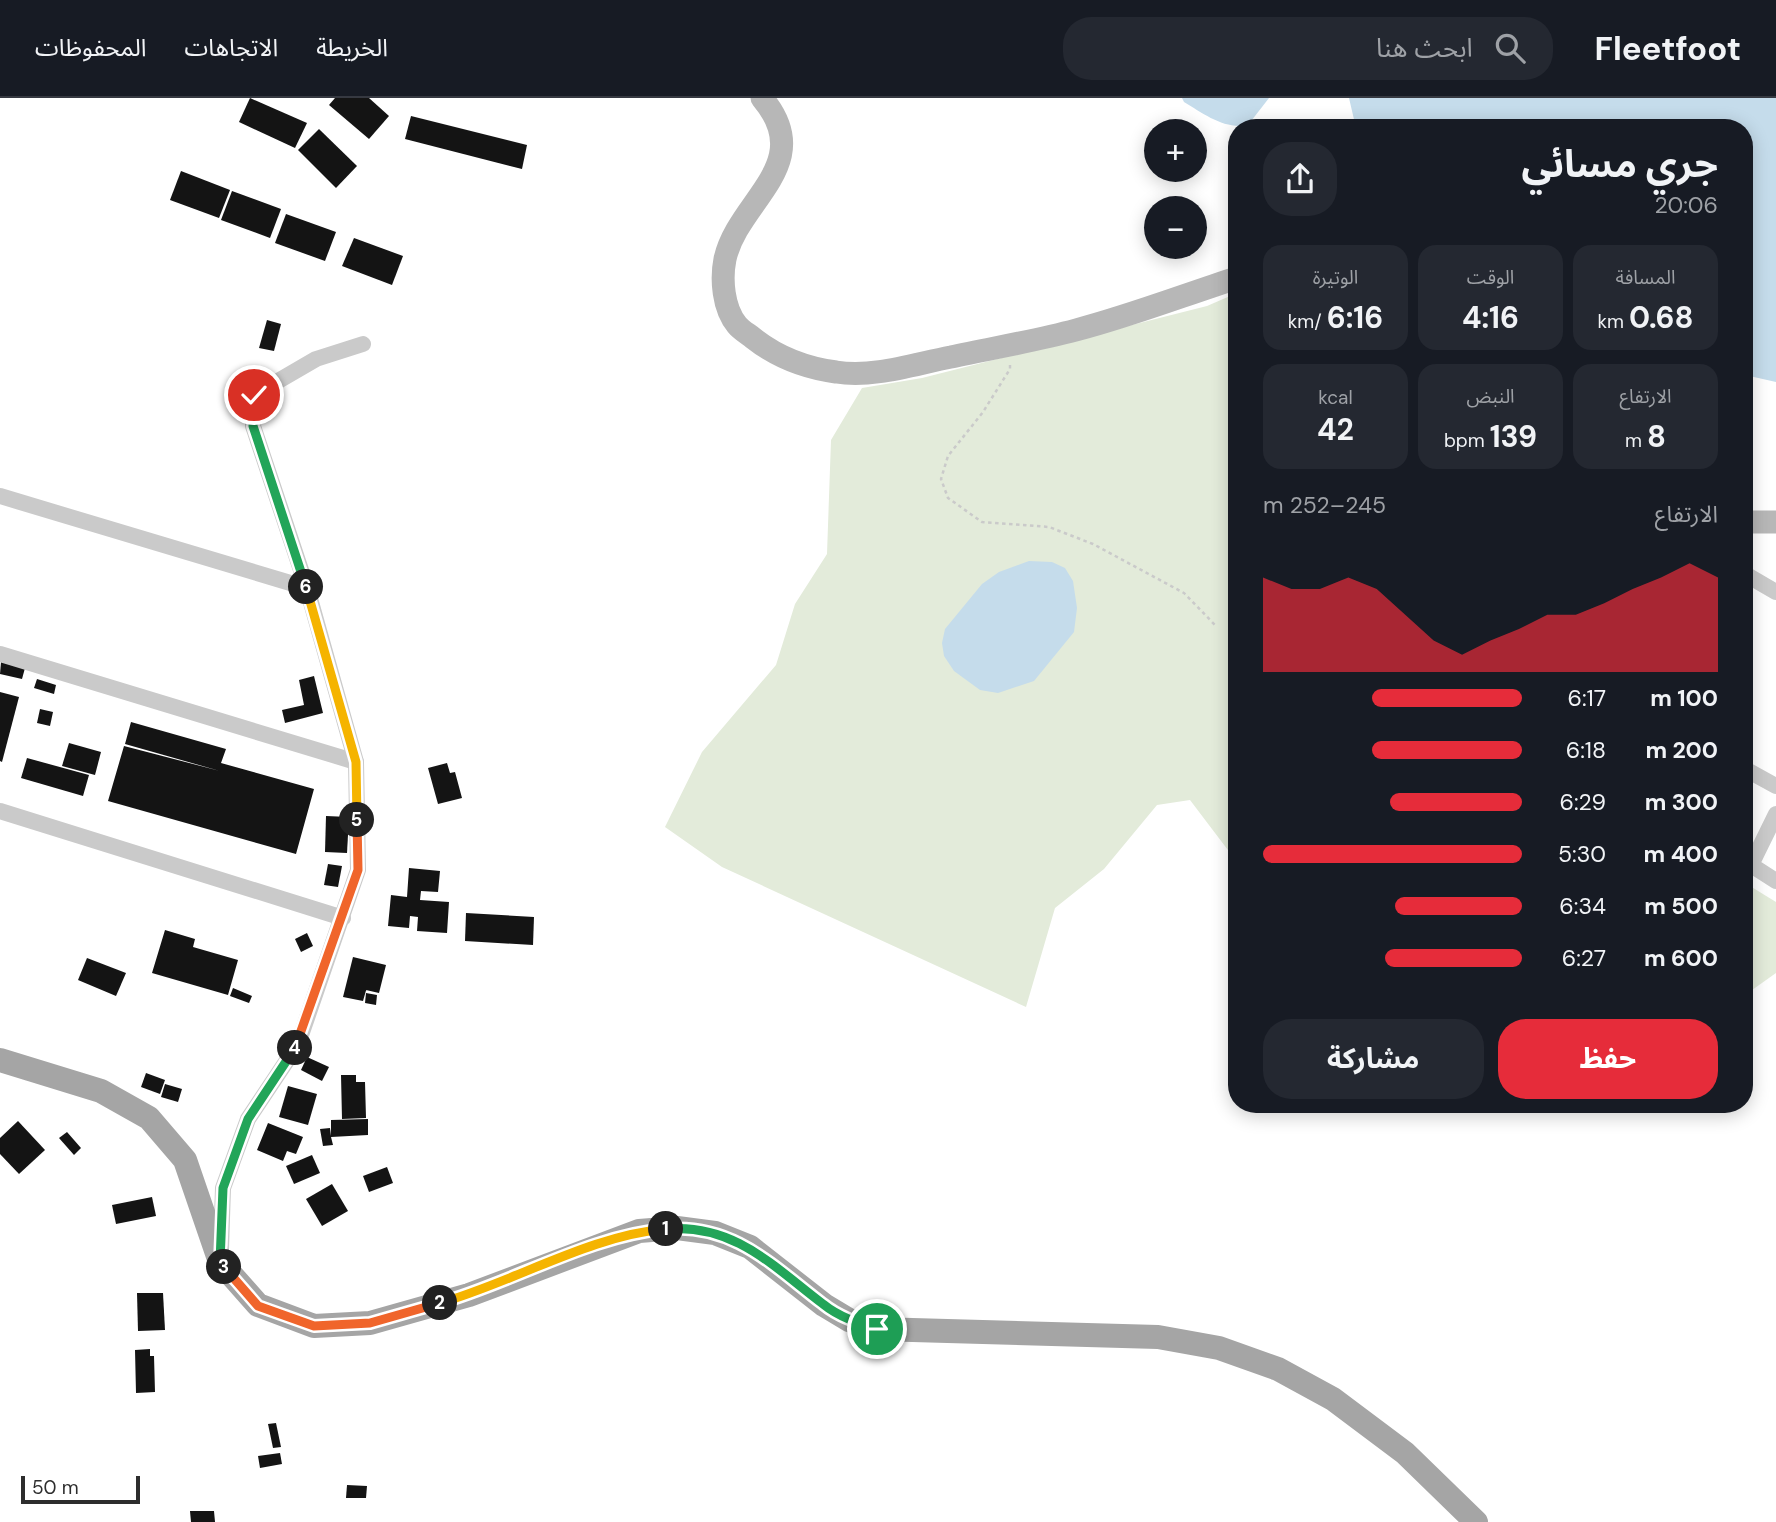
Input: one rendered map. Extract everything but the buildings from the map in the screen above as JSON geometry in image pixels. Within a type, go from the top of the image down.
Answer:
[{"type":"main road","points":[[0,1060],[101,1091],[149,1118],[185,1160],[220,1262],[258,1306],[314,1326],[370,1323],[469,1295],[639,1231],[677,1228],[715,1233],[750,1247],[824,1305],[849,1320],[877,1329],[906,1332],[1158,1337],[1220,1348],[1278,1369],[1333,1399],[1405,1453],[1476,1522]]},
{"type":"main road","points":[[1443,1491],[1455,1522]]},
{"type":"street","points":[[762,98],[773,113],[779,129],[781,155],[771,179],[732,240],[726,256],[724,292],[736,325],[766,348],[800,364],[838,373],[875,373],[1076,330],[1228,281]]},
{"type":"street","points":[[220,1262],[223,1188],[248,1119],[298,1044],[358,870],[356,762],[307,588],[253,426],[254,395],[316,359],[363,344]]},
{"type":"street","points":[[0,496],[307,588]]},
{"type":"street","points":[[1753,522],[1776,522]]},
{"type":"street","points":[[1753,578],[1776,593]]},
{"type":"street","points":[[0,654],[356,762]]},
{"type":"street","points":[[1753,773],[1776,786]]},
{"type":"street","points":[[0,811],[343,918]]},
{"type":"street","points":[[1753,861],[1776,814]]},
{"type":"street","points":[[1753,866],[1776,881]]},
{"type":"path","points":[[1009,344],[1010,369],[983,412],[948,456],[941,479],[948,498],[982,522],[1049,527],[1093,544],[1184,593],[1214,625]]},
{"type":"green space","points":[[1228,297],[1228,850],[1190,800],[1157,805],[1104,869],[1055,908],[1026,1007],[722,867],[665,827],[702,752],[776,665],[795,604],[827,554],[831,440],[862,388],[922,378],[1207,306]]},
{"type":"green space","points":[[1753,888],[1776,902],[1776,973],[1753,989]]},
{"type":"water","points":[[1182,98],[1269,98],[1253,119],[1228,119],[1228,124],[1184,102]]},
{"type":"water","points":[[1349,98],[1776,98],[1776,382],[1753,377],[1753,119],[1354,119]]},
{"type":"water","points":[[1029,561],[1052,562],[1065,568],[1073,581],[1077,608],[1074,632],[1034,681],[998,693],[980,690],[954,671],[944,656],[942,643],[945,629],[982,584],[999,572]]},
{"type":"route","points":[[254,395],[253,426],[307,588],[356,762],[358,870],[298,1044],[248,1119],[223,1188],[220,1262],[258,1306],[314,1326],[370,1323],[469,1295],[639,1231],[677,1228],[715,1233],[750,1247],[824,1305],[849,1320],[877,1329]]}]
